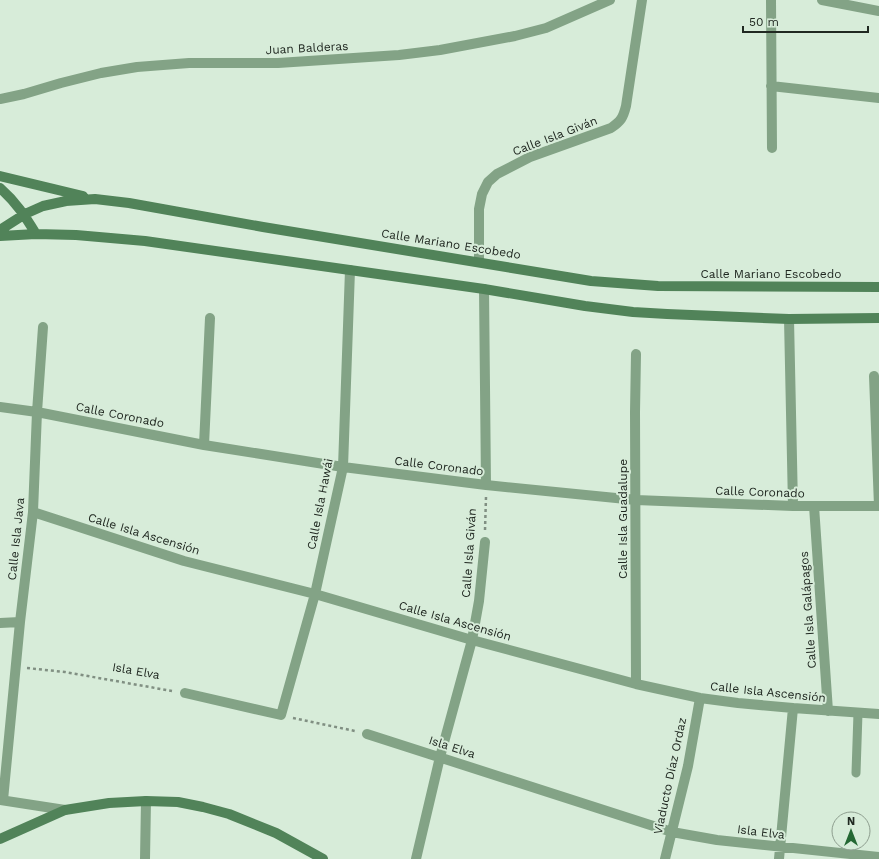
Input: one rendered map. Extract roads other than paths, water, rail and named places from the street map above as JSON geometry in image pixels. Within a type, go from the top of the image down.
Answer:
[{"type":"main road","points":[[0,176],[95,199]]},
{"type":"main road","points":[[0,188],[9,195],[24,214],[36,234]]},
{"type":"main road","name":"Calle Mariano Escobedo","points":[[0,230],[24,214],[43,206],[66,201],[95,199],[129,203],[263,227],[591,281],[651,286],[698,287],[879,287]]},
{"type":"main road","points":[[0,236],[36,234],[76,235],[145,241],[484,289],[585,306],[633,312],[789,319],[879,318]]},
{"type":"main road","points":[[0,839],[65,810],[109,803],[178,802],[229,814],[276,834],[323,859]]},
{"type":"street","name":"Calle Isla Giván","points":[[478,262],[479,209],[482,194],[488,182],[497,174],[530,157],[611,128],[620,122],[624,116],[642,0]]},
{"type":"street","points":[[771,0],[772,148]]},
{"type":"street","points":[[822,0],[879,10]]},
{"type":"street","name":"Juan Balderas","points":[[0,99],[24,94],[61,82],[137,67],[190,63],[278,63],[399,55],[440,50],[515,36],[546,28],[606,1]]},
{"type":"street","points":[[771,86],[879,98]]},
{"type":"street","name":"Calle Isla Hawái","points":[[185,693],[281,715],[315,594],[343,467],[350,270]]},
{"type":"street","points":[[484,289],[486,485]]},
{"type":"street","points":[[204,445],[210,318]]},
{"type":"street","points":[[789,319],[792,506]]},
{"type":"street","name":"Calle Isla Java","points":[[1,800],[33,512],[37,412],[43,327]]},
{"type":"street","name":"Calle Isla Guadalupe","points":[[636,354],[636,684]]},
{"type":"street","points":[[874,376],[879,506]]},
{"type":"street","name":"Calle Coronado","points":[[0,407],[37,412],[204,445],[343,467],[486,485],[636,500],[792,506],[879,506]]},
{"type":"street","name":"Calle Isla Galápagos","points":[[814,506],[828,711]]},
{"type":"street","name":"Calle Isla Ascensión","points":[[33,512],[184,561],[315,594],[472,640],[636,684],[700,698],[738,703],[879,714]]},
{"type":"street","name":"Calle Isla Giván","points":[[416,859],[440,757],[472,640],[479,601],[485,542]]},
{"type":"street","points":[[0,623],[20,622]]},
{"type":"street","name":"Viaducto Díaz Ordaz","points":[[665,859],[688,766],[700,698]]},
{"type":"street","points":[[779,859],[794,708]]},
{"type":"street","name":"Isla Elva","points":[[367,734],[643,824],[672,832],[717,840],[879,857]]},
{"type":"street","points":[[1,800],[65,810]]},
{"type":"street","points":[[145,859],[146,802]]},
{"type":"lane","points":[[856,773],[858,713]]}]
